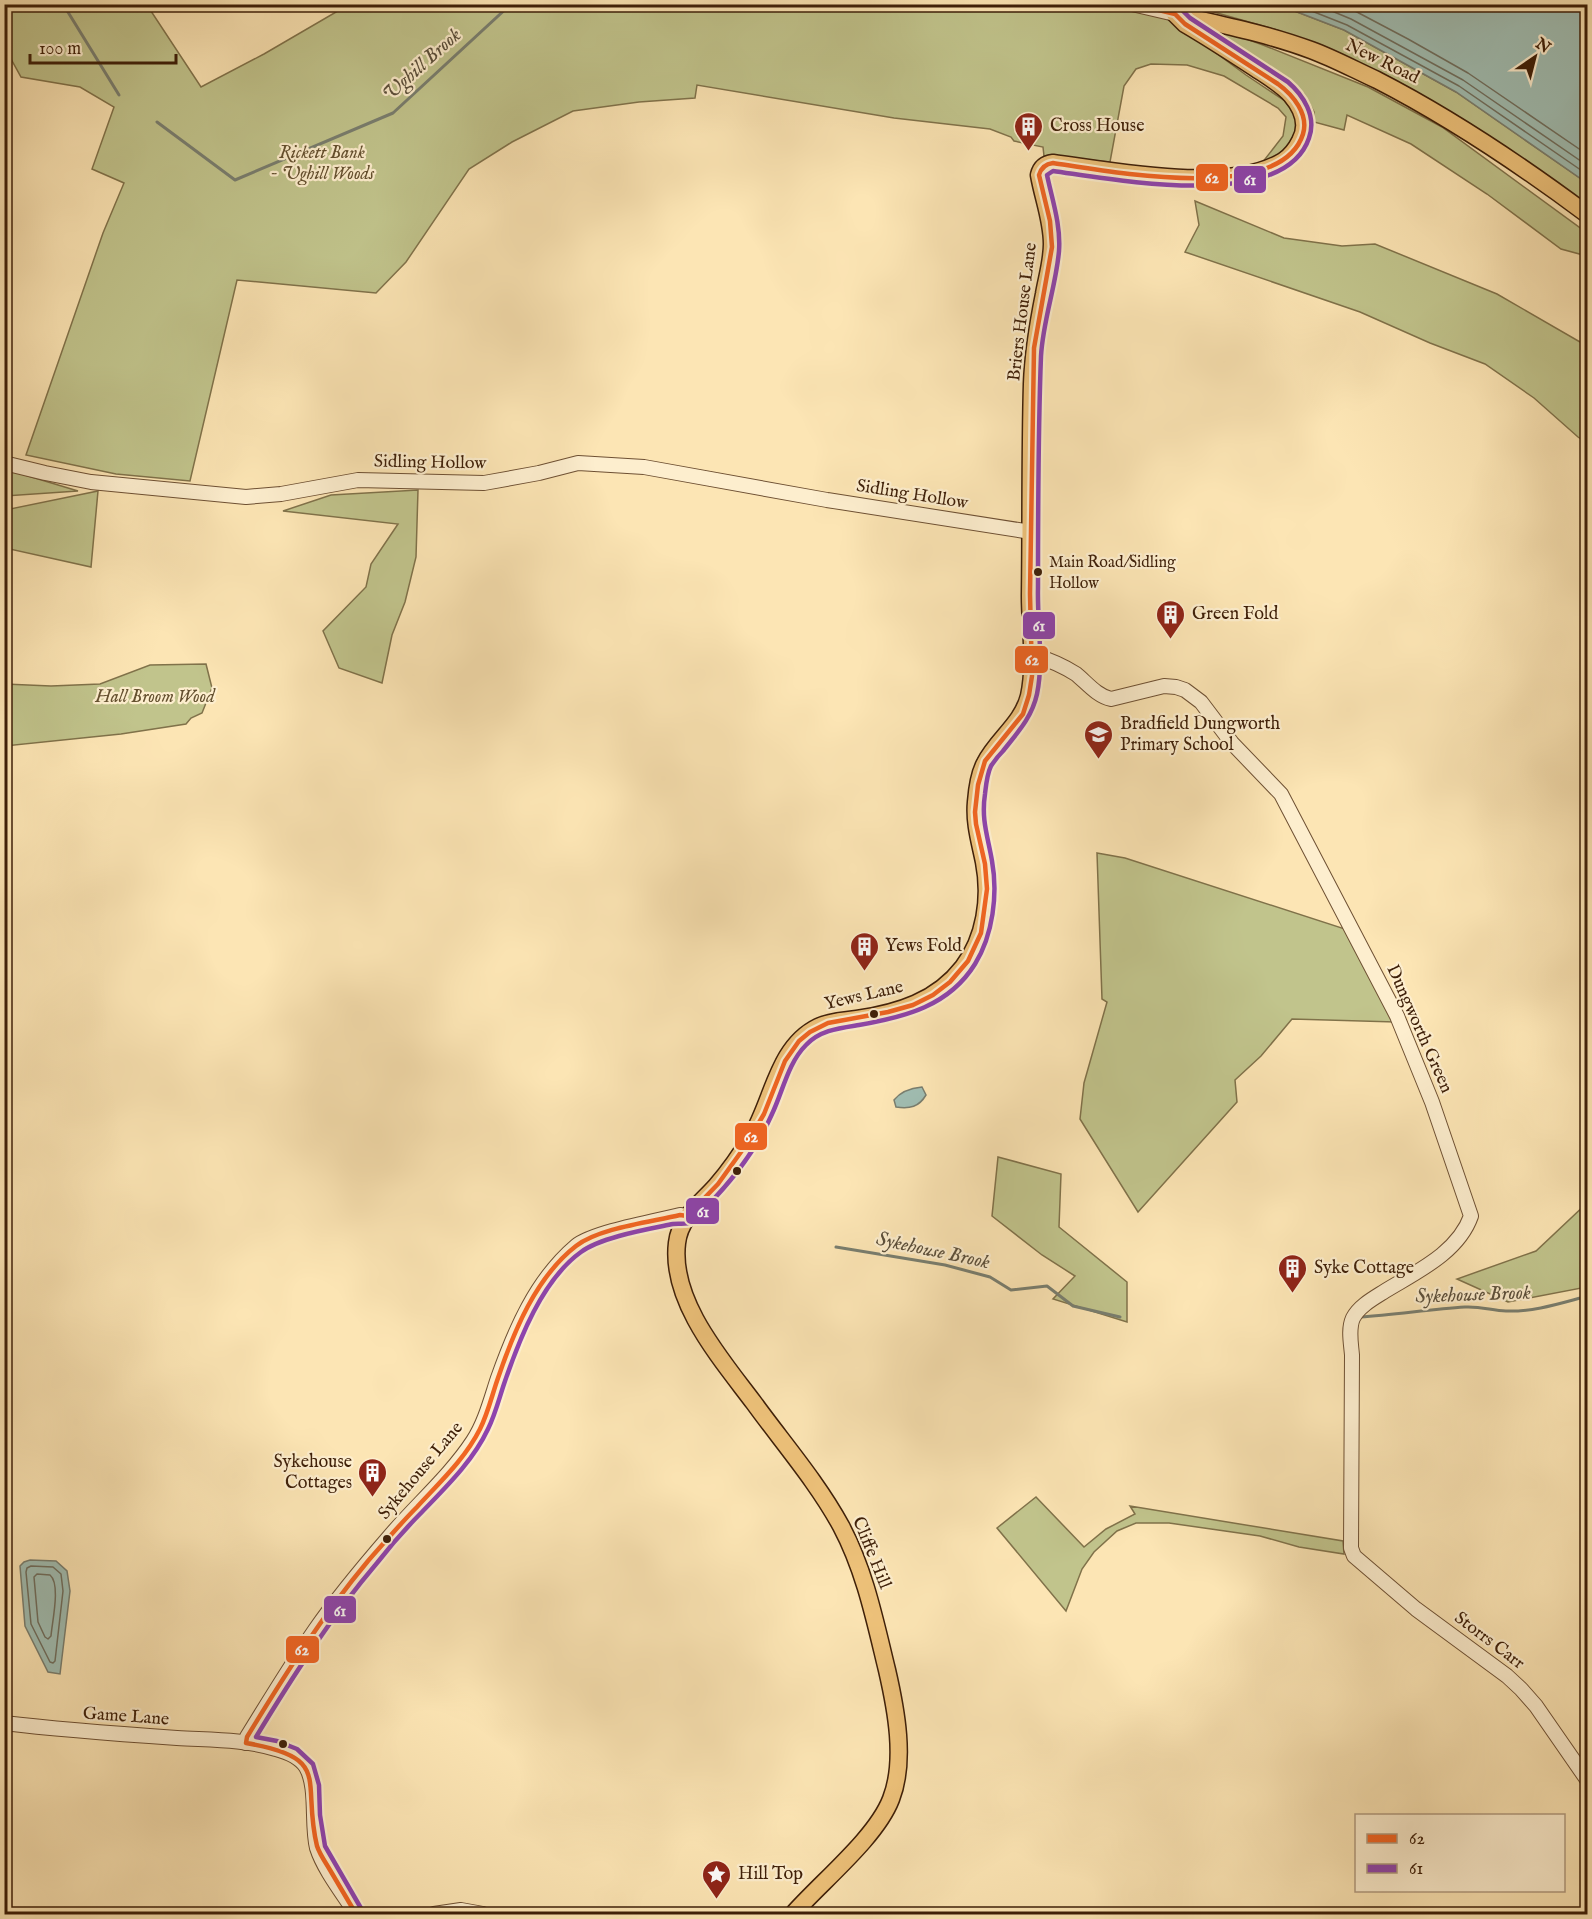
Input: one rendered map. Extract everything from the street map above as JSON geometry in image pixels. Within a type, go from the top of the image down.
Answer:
[{"type":"main road","name":"New Road","points":[[1175,14],[1266,35],[1312,50],[1364,74],[1456,125],[1542,181],[1587,215]]},
{"type":"main road","name":"Briers House Lane","points":[[1031,532],[1034,348],[1053,247],[1050,221],[1039,175],[1040,170],[1053,162],[1171,178],[1233,176],[1254,172],[1283,161],[1292,153],[1304,134],[1305,123],[1298,104],[1282,86],[1185,24],[1175,14]]},
{"type":"main road","name":"Yews Lane","points":[[687,1216],[729,1170],[749,1140],[764,1114],[784,1061],[799,1041],[820,1026],[913,1005],[950,982],[963,967],[975,947],[981,933],[986,904],[986,874],[975,812],[978,786],[986,761],[1026,708],[1032,676],[1031,532]]},
{"type":"main road","name":"Cliffe Hill","points":[[687,1216],[679,1231],[676,1257],[682,1285],[691,1309],[717,1352],[821,1495],[851,1546],[876,1627],[896,1713],[897,1768],[894,1788],[886,1808],[858,1846],[793,1914]]},
{"type":"street","name":"New Road","points":[[1132,4],[1175,14]]},
{"type":"street","name":"Sidling Hollow","points":[[4,463],[91,482],[246,496],[280,494],[358,480],[484,483],[578,463],[618,464],[1031,532]]},
{"type":"street","name":"Dungworth Green","points":[[1031,654],[1049,660],[1073,673],[1104,697],[1111,699],[1164,686],[1185,690],[1201,702],[1233,742],[1274,785],[1397,1016],[1469,1206],[1472,1216],[1469,1224],[1451,1247],[1426,1267],[1360,1308],[1350,1325],[1352,1354],[1351,1548]]},
{"type":"street","name":"Sykehouse Lane","points":[[246,1743],[247,1737],[288,1671],[329,1611],[389,1537],[473,1441],[480,1429],[506,1355],[543,1282],[578,1244],[594,1237],[680,1215],[687,1216]]},
{"type":"street","name":"Storrs Carr","points":[[1351,1548],[1354,1556],[1416,1609],[1507,1676],[1521,1689],[1536,1706],[1587,1781]]},
{"type":"street","name":"Game Lane","points":[[4,1723],[73,1731],[246,1743],[275,1748],[294,1756],[307,1768],[312,1786],[312,1816],[318,1849],[356,1914]]},
{"type":"street","points":[[434,1914],[461,1910],[483,1914]]},
{"type":"green space","name":"Rickett Bank - Ughill Woods","points":[[4,5],[147,5],[201,87],[264,54],[348,5],[1110,5],[1171,20],[1285,101],[1297,117],[1298,126],[1288,147],[1262,163],[1283,136],[1286,117],[1278,108],[1224,76],[1187,65],[1151,64],[1136,69],[1124,86],[1110,162],[1044,156],[1043,147],[1014,141],[1011,137],[990,129],[894,118],[697,85],[695,98],[639,102],[573,111],[512,142],[469,169],[406,262],[376,293],[237,280],[190,481],[116,474],[26,455],[103,233],[124,183],[92,169],[114,107],[80,87],[21,77],[5,48]]},
{"type":"green space","points":[[1182,5],[1279,5],[1344,30],[1456,92],[1587,183],[1587,209],[1345,56],[1277,30]]},
{"type":"green space","points":[[1202,23],[1368,87],[1442,127],[1587,233],[1587,260],[1583,255],[1561,249],[1487,194],[1411,144],[1347,115],[1344,130],[1314,122],[1314,112],[1304,94],[1280,74]]},
{"type":"green space","points":[[1195,201],[1284,238],[1342,246],[1375,244],[1497,294],[1587,346],[1587,443],[1534,398],[1485,364],[1360,312],[1185,252],[1199,225]]},
{"type":"green space","points":[[5,469],[78,491],[5,496]]},
{"type":"green space","points":[[418,490],[416,557],[405,602],[392,635],[382,683],[339,668],[323,631],[366,587],[371,564],[398,524],[283,511],[331,495]]},
{"type":"green space","points":[[98,491],[91,567],[5,548],[5,510]]},
{"type":"green space","name":"Hall Broom Wood","points":[[206,664],[212,688],[202,713],[191,718],[186,724],[121,734],[5,746],[5,684],[51,686],[100,684],[150,665]]},
{"type":"green space","points":[[1097,853],[1125,858],[1345,929],[1395,1022],[1292,1019],[1261,1056],[1235,1080],[1237,1102],[1138,1212],[1080,1119],[1084,1083],[1107,1002],[1102,999]]},
{"type":"green space","points":[[998,1157],[1061,1174],[1059,1227],[1127,1282],[1127,1322],[1053,1299],[1075,1276],[1042,1255],[992,1216]]},
{"type":"green space","points":[[1587,1203],[1587,1287],[1508,1302],[1457,1279],[1536,1251]]},
{"type":"green space","points":[[1036,1497],[1084,1547],[1106,1529],[1135,1514],[1130,1506],[1343,1541],[1344,1554],[1299,1547],[1260,1536],[1169,1523],[1136,1523],[1117,1531],[1094,1552],[1082,1569],[1066,1611],[997,1528]]},
{"type":"water","points":[[1279,5],[1587,5],[1587,183],[1456,92],[1344,30]]},
{"type":"water","points":[[922,1087],[926,1095],[917,1105],[906,1108],[896,1107],[894,1100],[900,1094]]},
{"type":"water","points":[[30,1560],[56,1561],[67,1571],[70,1591],[60,1674],[48,1672],[25,1626],[20,1566]]},
{"type":"waterway","name":"Ughill Brook","points":[[63,4],[119,95]]},
{"type":"waterway","name":"Ughill Brook","points":[[157,122],[235,180],[393,113],[511,4]]},
{"type":"waterway","name":"Sykehouse Brook","points":[[836,1247],[945,1265],[990,1277],[1011,1290],[1047,1286],[1073,1306],[1120,1317]]},
{"type":"waterway","name":"Sykehouse Brook","points":[[1360,1317],[1465,1307],[1517,1311],[1588,1296]]},
{"type":"transit line","name":"62","points":[[356,1914],[317,1846],[311,1788],[303,1765],[292,1756],[274,1749],[246,1743],[247,1737],[275,1692],[319,1625],[351,1582],[451,1470],[474,1440],[485,1417],[519,1324],[538,1289],[562,1259],[586,1240],[611,1230],[680,1215],[687,1216],[718,1184],[746,1145],[764,1114],[785,1061],[799,1041],[810,1032],[828,1023],[888,1012],[913,1005],[933,995],[950,982],[968,961],[981,933],[987,889],[985,864],[976,824],[978,785],[985,761],[1023,714],[1032,676],[1030,594],[1034,348],[1052,247],[1050,221],[1039,175],[1042,168],[1053,163],[1150,176],[1190,178],[1228,176],[1262,170],[1288,156],[1303,134],[1302,112],[1289,94],[1278,84],[1185,24],[1175,14],[1134,4]]},
{"type":"transit line","name":"61","points":[[362,1910],[325,1846],[320,1815],[319,1785],[313,1764],[297,1749],[277,1741],[256,1737],[298,1669],[360,1583],[475,1452],[495,1413],[525,1330],[543,1294],[567,1264],[581,1252],[600,1242],[651,1228],[694,1221],[725,1187],[751,1152],[766,1127],[790,1069],[806,1045],[831,1030],[893,1018],[939,1000],[964,978],[981,953],[990,927],[994,900],[994,874],[984,812],[988,776],[991,766],[1028,717],[1035,702],[1039,681],[1038,501],[1041,356],[1059,251],[1056,212],[1047,175],[1053,171],[1153,184],[1194,186],[1233,184],[1267,176],[1293,161],[1309,138],[1311,130],[1307,107],[1299,93],[1288,82],[1190,18],[1179,7],[1167,4]]},
{"type":"transit line","name":"62","points":[[434,1914],[461,1910],[483,1914]]},
{"type":"place","name":"Cross House","points":[[1029,152]]},
{"type":"place","name":"Main Road/Sidling Hollow","points":[[1038,572]]},
{"type":"place","name":"Green Fold","points":[[1171,640]]},
{"type":"place","name":"Bradfield Dungworth Primary School","points":[[1099,760]]},
{"type":"place","name":"Yews Fold","points":[[864,972]]},
{"type":"place","name":"Syke Cottage","points":[[1293,1294]]},
{"type":"place","name":"Sykehouse Cottages","points":[[373,1498]]},
{"type":"place","name":"Hill Top","points":[[717,1900]]}]
